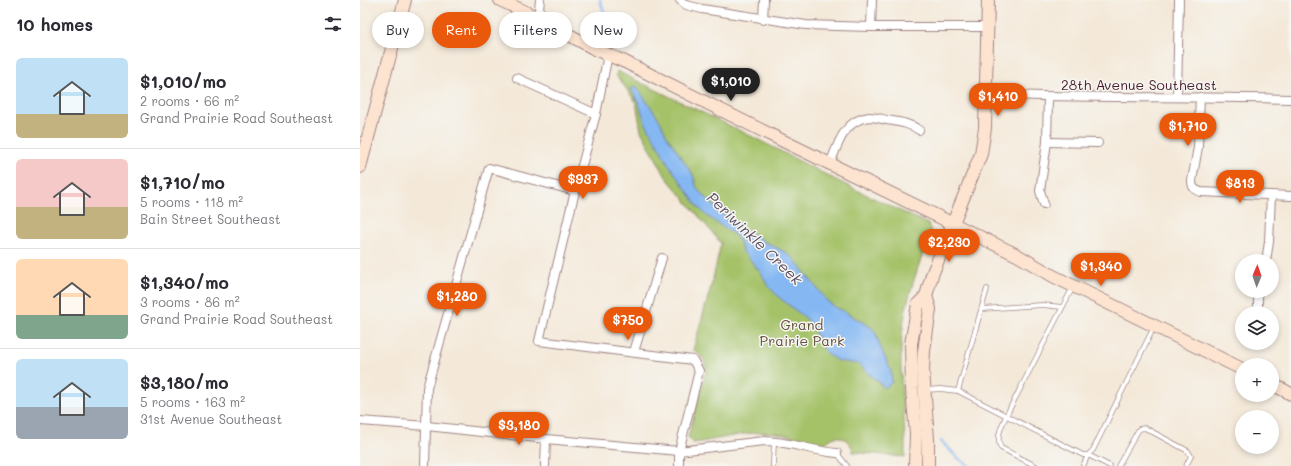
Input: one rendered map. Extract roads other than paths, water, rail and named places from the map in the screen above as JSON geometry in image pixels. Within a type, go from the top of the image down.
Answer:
[{"type":"main road","points":[[360,167],[405,0]]},
{"type":"main road","points":[[500,0],[525,12]]},
{"type":"main road","points":[[915,466],[916,434],[912,389],[912,344],[918,304],[926,296],[932,275],[952,222],[981,154],[985,128],[987,94],[988,0]]},
{"type":"main road","points":[[572,36],[830,164],[952,222],[1017,255],[1053,276],[1235,366]]},
{"type":"main road","points":[[926,296],[930,309],[924,351],[924,391],[928,425],[928,466]]},
{"type":"main road","points":[[1279,388],[1291,394]]},
{"type":"street","points":[[539,12],[540,0]]},
{"type":"street","points":[[680,0],[686,5],[702,9],[763,20],[806,25],[871,28],[988,27]]},
{"type":"street","points":[[763,20],[764,0]]},
{"type":"street","points":[[871,28],[872,0]]},
{"type":"street","points":[[1177,98],[1178,0]]},
{"type":"street","points":[[608,55],[596,114],[575,191],[539,341],[693,360],[699,371],[679,451],[679,466]]},
{"type":"street","points":[[517,78],[596,114]]},
{"type":"street","name":"28th Avenue Southeast","points":[[987,94],[1048,97],[1200,97],[1291,99]]},
{"type":"street","points":[[1044,204],[1040,191],[1047,142],[1048,97]]},
{"type":"street","points":[[1200,97],[1198,147],[1192,181],[1192,185],[1195,189],[1201,192],[1291,196]]},
{"type":"street","points":[[830,164],[840,137],[849,126],[857,121],[869,117],[902,122],[919,130]]},
{"type":"street","points":[[1047,142],[1098,143]]},
{"type":"street","points":[[425,466],[427,388],[489,168],[575,191]]},
{"type":"street","points":[[1267,254],[1270,242],[1271,195]]},
{"type":"street","points":[[634,352],[662,258]]},
{"type":"street","points":[[1258,298],[1258,305]]},
{"type":"street","points":[[360,421],[427,426],[546,440],[679,451],[774,441],[789,443],[821,452],[837,453]]},
{"type":"street","points":[[545,466],[546,440]]},
{"type":"lane","points":[[1036,466],[1001,448],[998,442],[999,435],[1006,416],[1073,286]]},
{"type":"lane","points":[[958,391],[987,289]]},
{"type":"lane","points":[[982,309],[1043,305],[1062,308]]},
{"type":"lane","points":[[1083,466],[1088,455],[1093,450],[1154,326]]},
{"type":"lane","points":[[924,391],[940,389],[958,391],[1083,455],[1088,455],[1110,466]]},
{"type":"lane","points":[[1118,466],[1139,429],[1145,428],[1188,451],[1191,456],[1186,466]]},
{"type":"lane","points":[[773,466],[774,441]]},
{"type":"lane","points":[[837,453],[847,466]]},
{"type":"water","points":[[636,86],[659,119],[667,136],[693,175],[697,189],[738,229],[745,233],[755,235],[793,258],[827,301],[833,306],[872,328],[876,334],[891,371],[892,382],[885,388],[858,364],[838,361],[825,352],[808,320],[781,299],[769,287],[761,273],[742,251],[740,242],[736,236],[707,216],[699,208],[669,165],[645,122],[639,104],[631,89]]},
{"type":"waterway","name":"Periwinkle Creek","points":[[600,0],[604,12]]},
{"type":"waterway","name":"Periwinkle Creek","points":[[941,441],[957,457],[969,466]]},
{"type":"park label","name":"Grand Prairie Park","points":[[802,332]]}]
